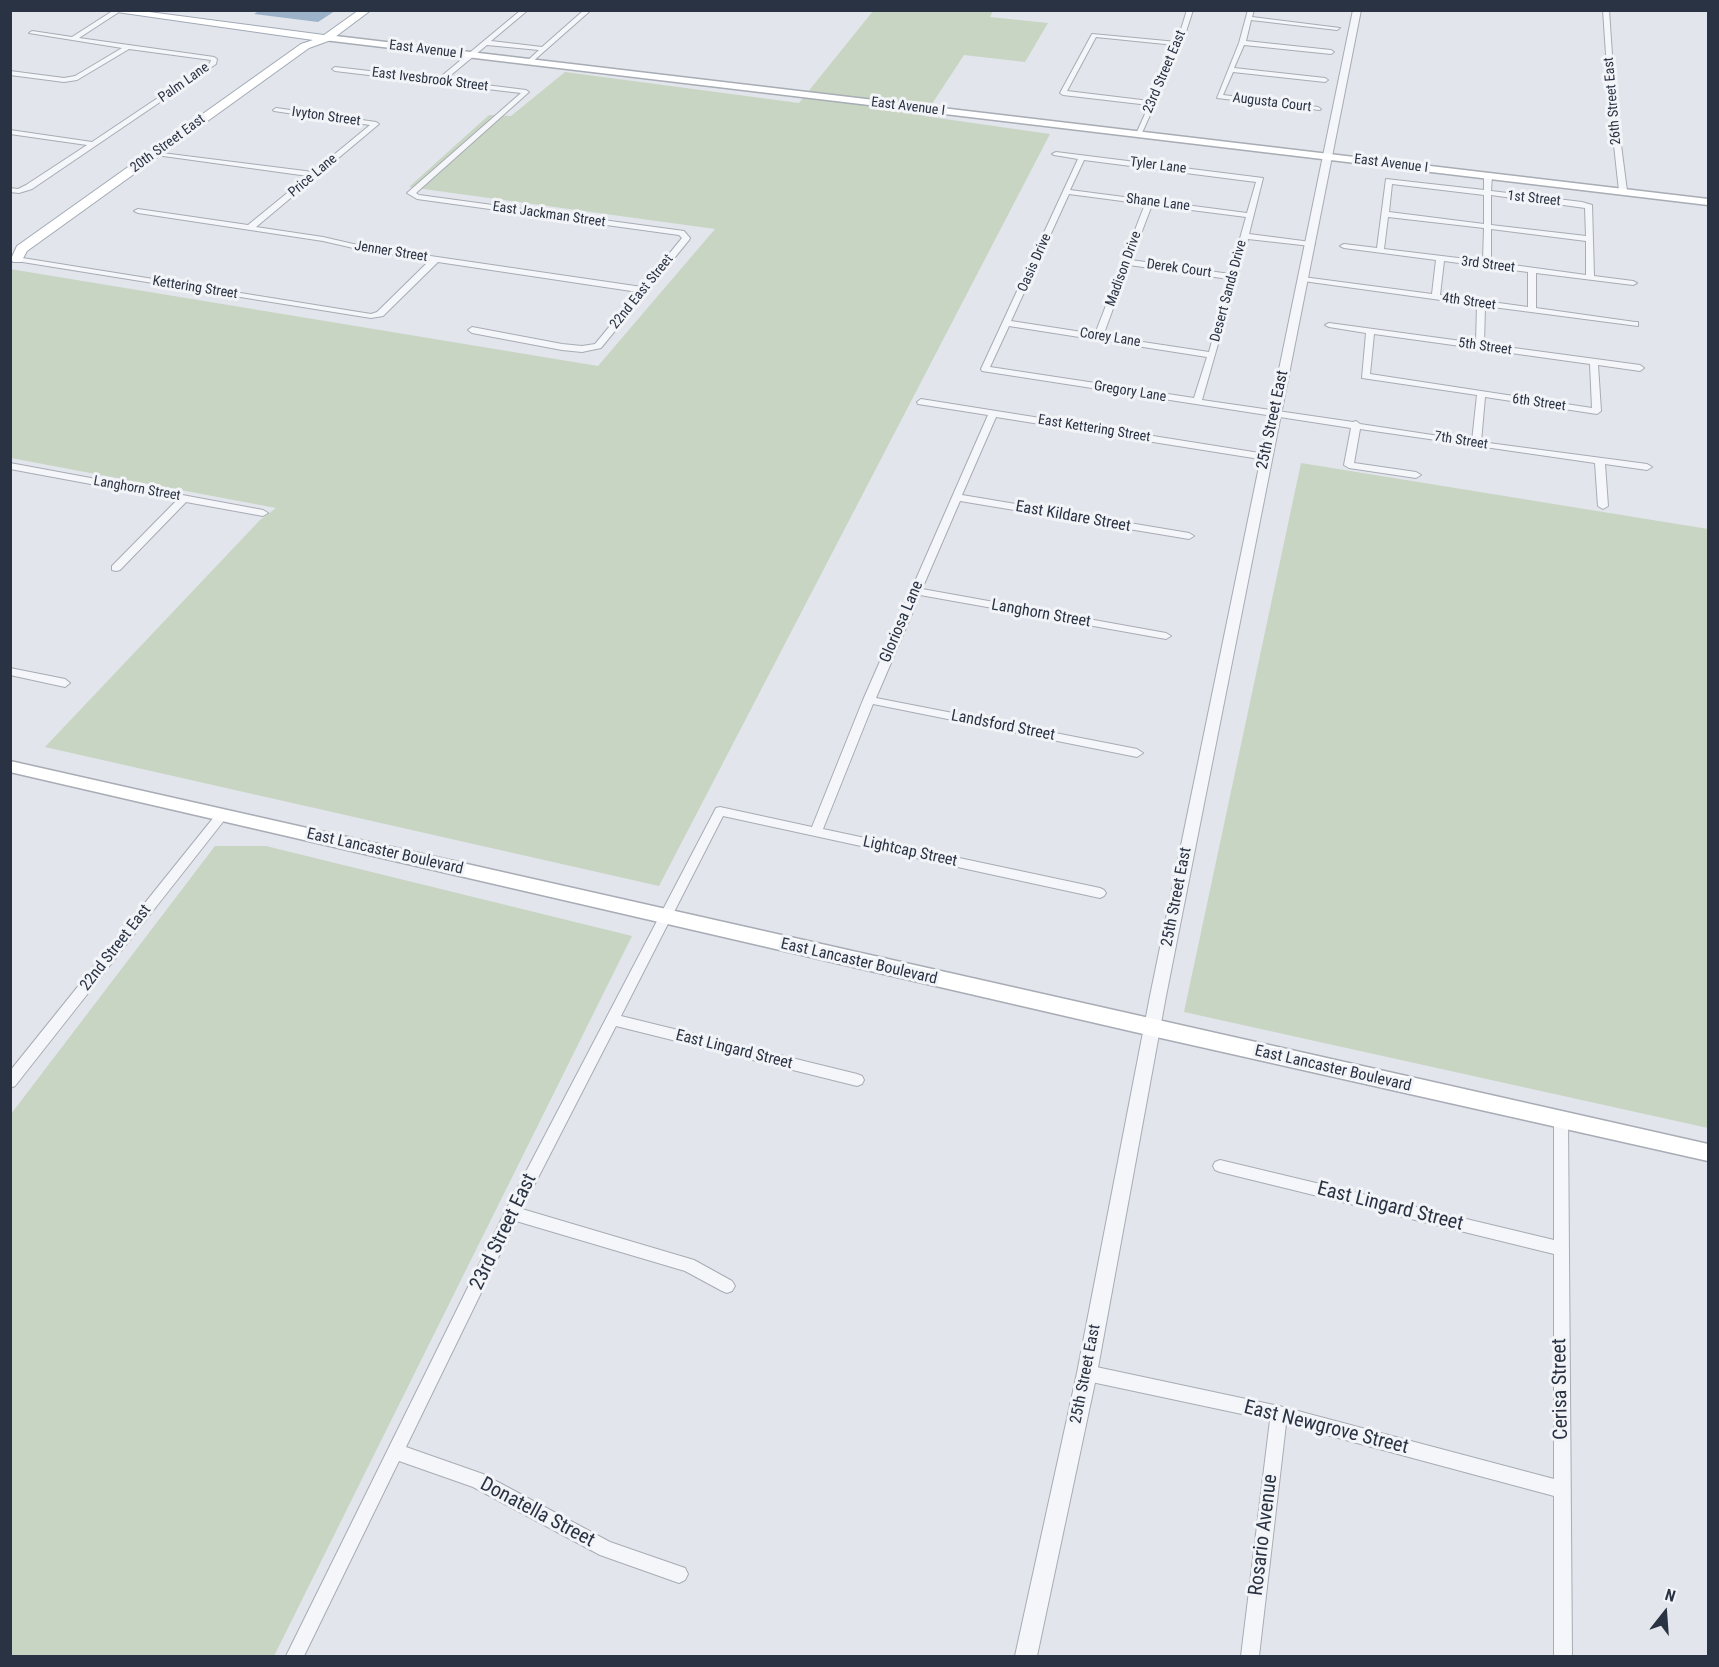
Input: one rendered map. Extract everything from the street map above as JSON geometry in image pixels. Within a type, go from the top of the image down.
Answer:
[{"type":"main road","name":"20th Street East","points":[[13,260],[21,249],[305,46],[327,38],[366,10]]},
{"type":"main road","name":"East Avenue I","points":[[115,11],[1708,202]]},
{"type":"main road","name":"20th Street East","points":[[106,204],[322,47],[327,38]]},
{"type":"main road","points":[[13,260],[39,252]]},
{"type":"main road","name":"East Lancaster Boulevard","points":[[10,766],[664,917],[1708,1153]]},
{"type":"street","points":[[440,81],[525,10]]},
{"type":"street","points":[[529,62],[588,10]]},
{"type":"street","name":"23rd Street East","points":[[1139,134],[1179,44],[1190,10]]},
{"type":"street","points":[[1251,10],[1242,43],[1231,70],[1325,80]]},
{"type":"street","name":"25th Street East","points":[[1026,1656],[1087,1373],[1152,1028],[1357,10]]},
{"type":"street","name":"26th Street East","points":[[1606,10],[1612,99],[1623,192]]},
{"type":"street","points":[[74,38],[115,11]]},
{"type":"street","points":[[1249,18],[1337,28]]},
{"type":"street","name":"Palm Lane","points":[[10,190],[19,191],[28,187],[213,64],[214,59],[206,56],[32,33]]},
{"type":"street","points":[[1151,103],[1063,93],[1094,35],[1179,44]]},
{"type":"street","points":[[488,43],[544,49]]},
{"type":"street","points":[[1242,43],[1331,52]]},
{"type":"street","points":[[10,73],[64,80],[77,78],[129,46]]},
{"type":"street","name":"East Ivesbrook Street","points":[[335,69],[526,92],[411,193]]},
{"type":"street","name":"Augusta Court","points":[[1231,70],[1219,97],[1318,109]]},
{"type":"street","name":"Ivyton Street","points":[[276,110],[376,124]]},
{"type":"street","name":"Price Lane","points":[[250,228],[376,124]]},
{"type":"street","points":[[10,132],[93,144]]},
{"type":"street","points":[[156,153],[316,175]]},
{"type":"street","name":"Tyler Lane","points":[[1056,154],[1260,180]]},
{"type":"street","name":"Oasis Drive","points":[[985,369],[1082,157]]},
{"type":"street","points":[[1486,265],[1488,176]]},
{"type":"street","name":"Desert Sands Drive","points":[[1197,402],[1260,180]]},
{"type":"street","name":"1st Street","points":[[1385,214],[1389,181],[1582,204],[1589,207],[1590,240]]},
{"type":"street","name":"Shane Lane","points":[[1067,192],[1249,215]]},
{"type":"street","name":"East Jackman Street","points":[[411,193],[417,197],[681,233],[686,238]]},
{"type":"street","name":"Madison Drive","points":[[1099,336],[1149,202]]},
{"type":"street","name":"Jenner Street","points":[[138,211],[645,290]]},
{"type":"street","points":[[1380,251],[1385,214],[1590,240],[1590,278]]},
{"type":"street","points":[[1245,233],[1311,242]]},
{"type":"street","name":"22nd East Street","points":[[472,330],[562,347],[582,349],[598,346],[686,238]]},
{"type":"street","name":"3rd Street","points":[[1344,246],[1633,283]]},
{"type":"street","name":"Kettering Street","points":[[13,260],[371,316],[380,314],[436,259]]},
{"type":"street","points":[[1436,298],[1440,259]]},
{"type":"street","name":"Derek Court","points":[[1126,262],[1233,276]]},
{"type":"street","points":[[1532,270],[1532,311]]},
{"type":"street","name":"4th Street","points":[[1303,279],[1635,324]]},
{"type":"street","points":[[1480,347],[1481,304]]},
{"type":"street","name":"Corey Lane","points":[[1008,323],[1212,354]]},
{"type":"street","name":"5th Street","points":[[1329,325],[1640,368]]},
{"type":"street","name":"6th Street","points":[[1370,331],[1365,376],[1597,411],[1594,363]]},
{"type":"street","name":"Gregory Lane","points":[[985,369],[1274,414]]},
{"type":"street","points":[[1476,444],[1481,395]]},
{"type":"street","name":"East Kettering Street","points":[[921,402],[1266,457]]},
{"type":"street","name":"Gloriosa Lane","points":[[816,832],[869,700],[993,413]]},
{"type":"street","name":"7th Street","points":[[1274,414],[1647,467]]},
{"type":"street","points":[[1356,424],[1349,465],[1416,475]]},
{"type":"street","points":[[1600,461],[1604,506]]},
{"type":"street","name":"Langhorn Street","points":[[10,466],[264,513]]},
{"type":"street","name":"East Kildare Street","points":[[956,497],[1189,536]]},
{"type":"street","points":[[116,568],[184,498]]},
{"type":"street","name":"Langhorn Street","points":[[916,591],[1166,636]]},
{"type":"street","points":[[10,671],[65,683]]},
{"type":"street","name":"Landsford Street","points":[[869,700],[1137,753]]},
{"type":"street","name":"23rd Street East","points":[[295,1656],[512,1213],[720,811]]},
{"type":"street","name":"Lightcap Street","points":[[720,811],[1100,892]]},
{"type":"street","name":"22nd Street East","points":[[10,1082],[222,815]]},
{"type":"street","name":"East Lingard Street","points":[[611,1020],[857,1080]]},
{"type":"street","name":"Cerisa Street","points":[[1561,1121],[1559,1248],[1563,1656]]},
{"type":"street","name":"East Lingard Street","points":[[1221,1166],[1559,1248]]},
{"type":"street","points":[[512,1213],[689,1265],[727,1286]]},
{"type":"street","name":"East Newgrove Street","points":[[1087,1373],[1279,1414],[1562,1490]]},
{"type":"street","name":"Rosario Avenue","points":[[1250,1656],[1279,1414]]},
{"type":"street","name":"Donatella Street","points":[[396,1452],[477,1480],[606,1549],[679,1574]]},
{"type":"green space","points":[[873,11],[993,11],[990,17],[1048,23],[1025,62],[964,55],[924,116],[1050,134],[659,886],[45,747],[260,520],[276,508],[11,458],[10,269],[598,366],[715,229],[409,187],[489,115],[511,116],[565,72],[799,103]]},
{"type":"green space","points":[[1301,463],[1708,529],[1708,1128],[1184,1012]]},
{"type":"green space","points":[[215,846],[266,846],[632,936],[274,1656],[11,1656],[11,1114]]},
{"type":"water","points":[[259,11],[335,11],[318,22],[254,14]]}]
